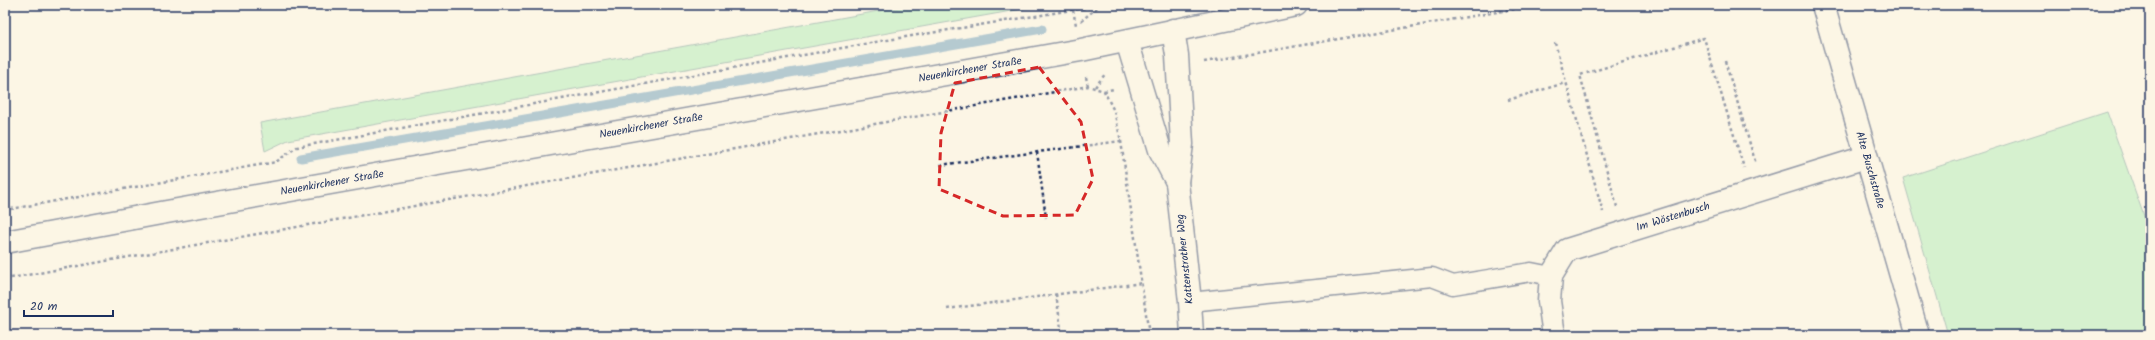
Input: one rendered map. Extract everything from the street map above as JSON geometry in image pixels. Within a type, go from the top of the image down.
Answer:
[{"type":"main road","name":"Neuenkirchener Straße","points":[[5,242],[169,211],[1081,50],[1296,5]]},
{"type":"main road","name":"Alte Buschstraße","points":[[1823,5],[1918,335]]},
{"type":"main road","name":"Kattenstrother Weg","points":[[1173,30],[1177,56],[1182,144],[1177,182],[1190,302],[1192,335]]},
{"type":"main road","name":"Kattenstrother Weg","points":[[1127,40],[1160,150],[1177,182]]},
{"type":"main road","name":"Im Wöstenbusch","points":[[1554,335],[1549,301],[1551,276],[1567,250],[1866,157]]},
{"type":"lane","points":[[1190,302],[1432,277],[1453,285],[1530,272],[1551,276]]},
{"type":"path","points":[[5,210],[276,162],[297,147],[881,41],[1103,5]]},
{"type":"path","points":[[1201,63],[1538,5]]},
{"type":"path","points":[[1073,10],[1077,29]]},
{"type":"path","points":[[1618,235],[1580,75],[1704,38],[1757,191]]},
{"type":"path","points":[[1555,43],[1565,82],[1618,235]]},
{"type":"path","points":[[1725,61],[1757,191]]},
{"type":"path","points":[[1095,87],[1108,70]]},
{"type":"path","points":[[1508,100],[1565,82]]},
{"type":"path","points":[[5,280],[1088,86],[1104,91],[1114,111],[1121,141],[1149,335]]},
{"type":"path","points":[[940,165],[1121,141]]},
{"type":"path","points":[[1037,152],[1046,218]]},
{"type":"path","points":[[947,309],[1142,282]]},
{"type":"path","points":[[1056,294],[1062,335]]},
{"type":"highlighted area","points":[[1039,67],[1081,122],[1093,179],[1075,215],[1003,216],[939,189],[941,133],[955,83]]},
{"type":"green space","points":[[912,5],[1045,5],[288,140],[265,151],[260,123]]},
{"type":"green space","points":[[2107,112],[2150,233],[2150,335],[1948,335],[1903,178]]},
{"type":"waterway","points":[[301,158],[1042,29]]}]
